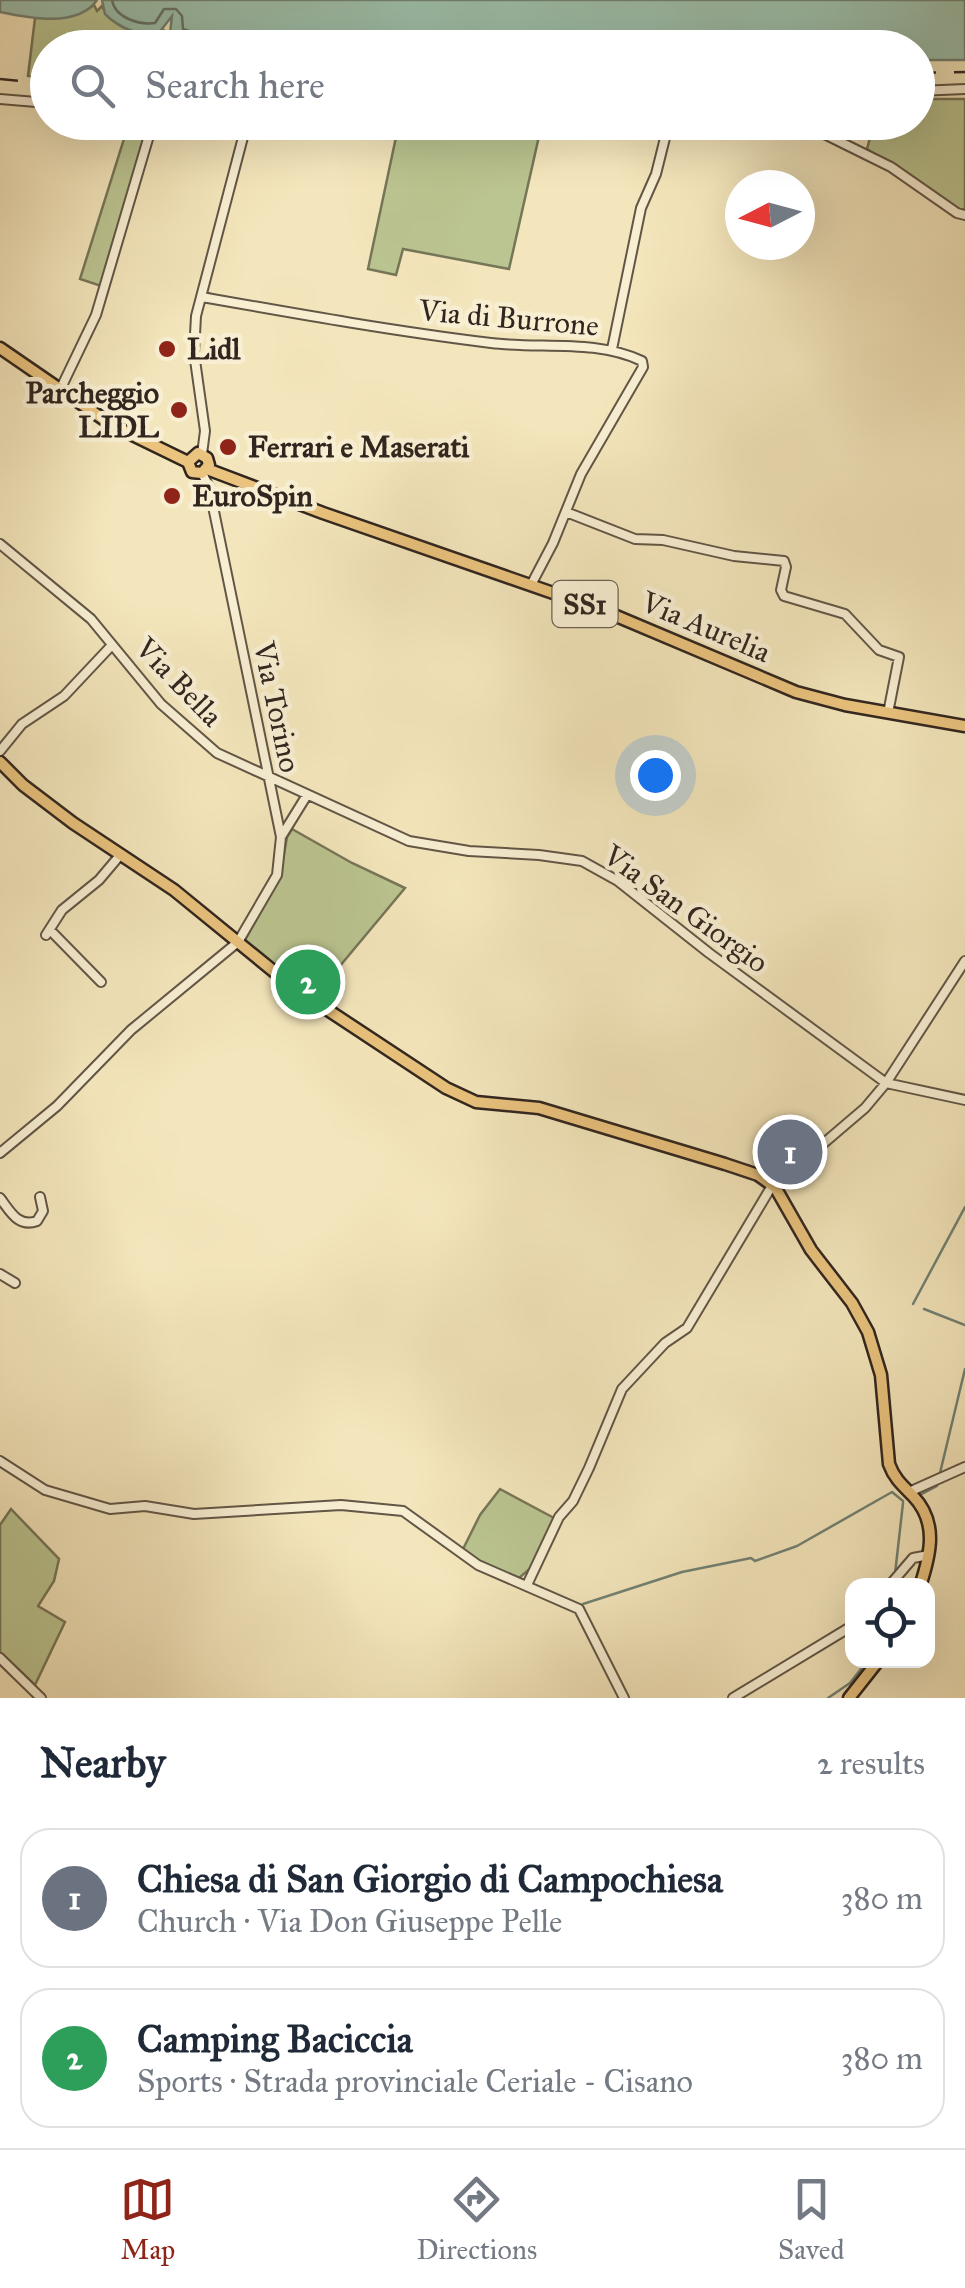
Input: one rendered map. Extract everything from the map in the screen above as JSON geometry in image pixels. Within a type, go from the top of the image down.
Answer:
[{"type":"main road","name":"Via Aurelia","points":[[0,348],[112,425],[188,462],[192,472],[205,471],[619,617],[796,692],[965,726]]},
{"type":"main road","points":[[188,462],[195,454],[202,454],[209,462],[205,471]]},
{"type":"main road","points":[[0,762],[73,824],[174,890],[337,1019],[468,1100],[539,1108],[758,1175],[775,1187],[810,1250],[852,1303],[868,1332],[881,1374],[889,1464],[894,1477],[928,1517],[929,1554],[922,1578]]},
{"type":"main road","points":[[849,1698],[873,1668]]},
{"type":"street","points":[[935,91],[965,90]]},
{"type":"street","points":[[0,99],[30,102]]},
{"type":"street","points":[[60,390],[96,315],[148,140]]},
{"type":"street","points":[[202,454],[205,431],[194,338],[242,140]]},
{"type":"street","points":[[612,350],[641,208],[665,140]]},
{"type":"street","points":[[836,140],[891,167],[956,214],[965,215]]},
{"type":"street","name":"Via di Burrone","points":[[202,297],[386,330],[529,347],[612,350],[640,360],[643,368],[581,474],[531,585]]},
{"type":"street","name":"Via Torino","points":[[0,1153],[56,1106],[132,1030],[238,942],[277,876],[281,837],[205,471]]},
{"type":"street","points":[[566,512],[635,540],[663,540],[734,556],[786,562],[781,590],[784,596],[845,614],[879,650],[898,657],[888,713]]},
{"type":"street","name":"Via Bella","points":[[0,544],[90,618],[161,704],[198,738],[236,762],[268,774]]},
{"type":"street","name":"Via Bella","points":[[0,751],[34,714],[64,696],[112,644]]},
{"type":"street","name":"Via San Giorgio","points":[[268,774],[409,841],[582,861],[618,881],[886,1083]]},
{"type":"street","points":[[281,837],[308,795]]},
{"type":"street","points":[[101,982],[48,932],[73,897],[99,880],[121,854]]},
{"type":"street","points":[[527,1585],[559,1517],[589,1468],[622,1389],[665,1343],[687,1328],[770,1189],[865,1108],[886,1083],[965,961]]},
{"type":"street","points":[[886,1083],[965,1100]]},
{"type":"street","points":[[0,1198],[20,1223],[26,1224],[36,1222],[43,1211],[40,1197]]},
{"type":"street","points":[[0,1274],[16,1283]]},
{"type":"street","points":[[0,1461],[46,1490],[110,1509],[146,1506],[194,1514],[341,1505],[403,1511],[478,1565],[580,1609],[624,1698]]},
{"type":"street","points":[[909,1492],[965,1467]]},
{"type":"street","points":[[895,1578],[913,1558],[929,1554]]},
{"type":"street","points":[[733,1698],[845,1630]]},
{"type":"street","points":[[0,1658],[40,1698]]},
{"type":"shaded area","points":[[94,5],[97,11],[102,6],[128,30],[34,30],[35,18],[73,15]]},
{"type":"shaded area","points":[[935,99],[965,99],[965,212],[953,208],[867,149],[869,140],[935,140]]},
{"type":"shaded area","points":[[124,140],[146,140],[101,286],[80,279]]},
{"type":"shaded area","points":[[395,140],[538,140],[509,269],[403,249],[396,275],[368,269]]},
{"type":"shaded area","points":[[292,829],[405,888],[314,997],[244,942],[280,876]]},
{"type":"shaded area","points":[[500,1489],[554,1518],[532,1567],[519,1578],[480,1563],[462,1551],[480,1515]]},
{"type":"shaded area","points":[[11,1509],[59,1559],[54,1581],[38,1606],[65,1622],[35,1685],[0,1652],[0,1525]]},
{"type":"water","points":[[0,0],[97,0],[78,15],[52,19],[0,12]]},
{"type":"water","points":[[102,0],[965,0],[965,60],[935,60],[935,30],[170,30],[172,16],[161,30],[130,30],[105,14]]},
{"type":"waterway","points":[[913,1304],[965,1207]]},
{"type":"waterway","points":[[924,1309],[965,1325]]},
{"type":"waterway","points":[[940,1473],[965,1369]]},
{"type":"waterway","points":[[920,1495],[937,1486]]},
{"type":"waterway","points":[[583,1604],[682,1572],[751,1558],[755,1561],[797,1546],[892,1492],[903,1501]]},
{"type":"waterway","points":[[895,1574],[903,1503]]},
{"type":"waterway","points":[[828,1698],[850,1683],[862,1668]]},
{"type":"railway","points":[[935,73],[965,72]]},
{"type":"railway","points":[[0,79],[30,82]]},
{"type":"place","name":"Lidl","points":[[167,349]]},
{"type":"place","name":"Parcheggio LIDL","points":[[179,410]]},
{"type":"place","name":"Ferrari e Maserati","points":[[228,447]]},
{"type":"place","name":"EuroSpin","points":[[172,496]]},
{"type":"place","name":"Camping Baciccia","points":[[308,982]]},
{"type":"place","name":"Chiesa di San Giorgio di Campochiesa","points":[[790,1152]]}]
